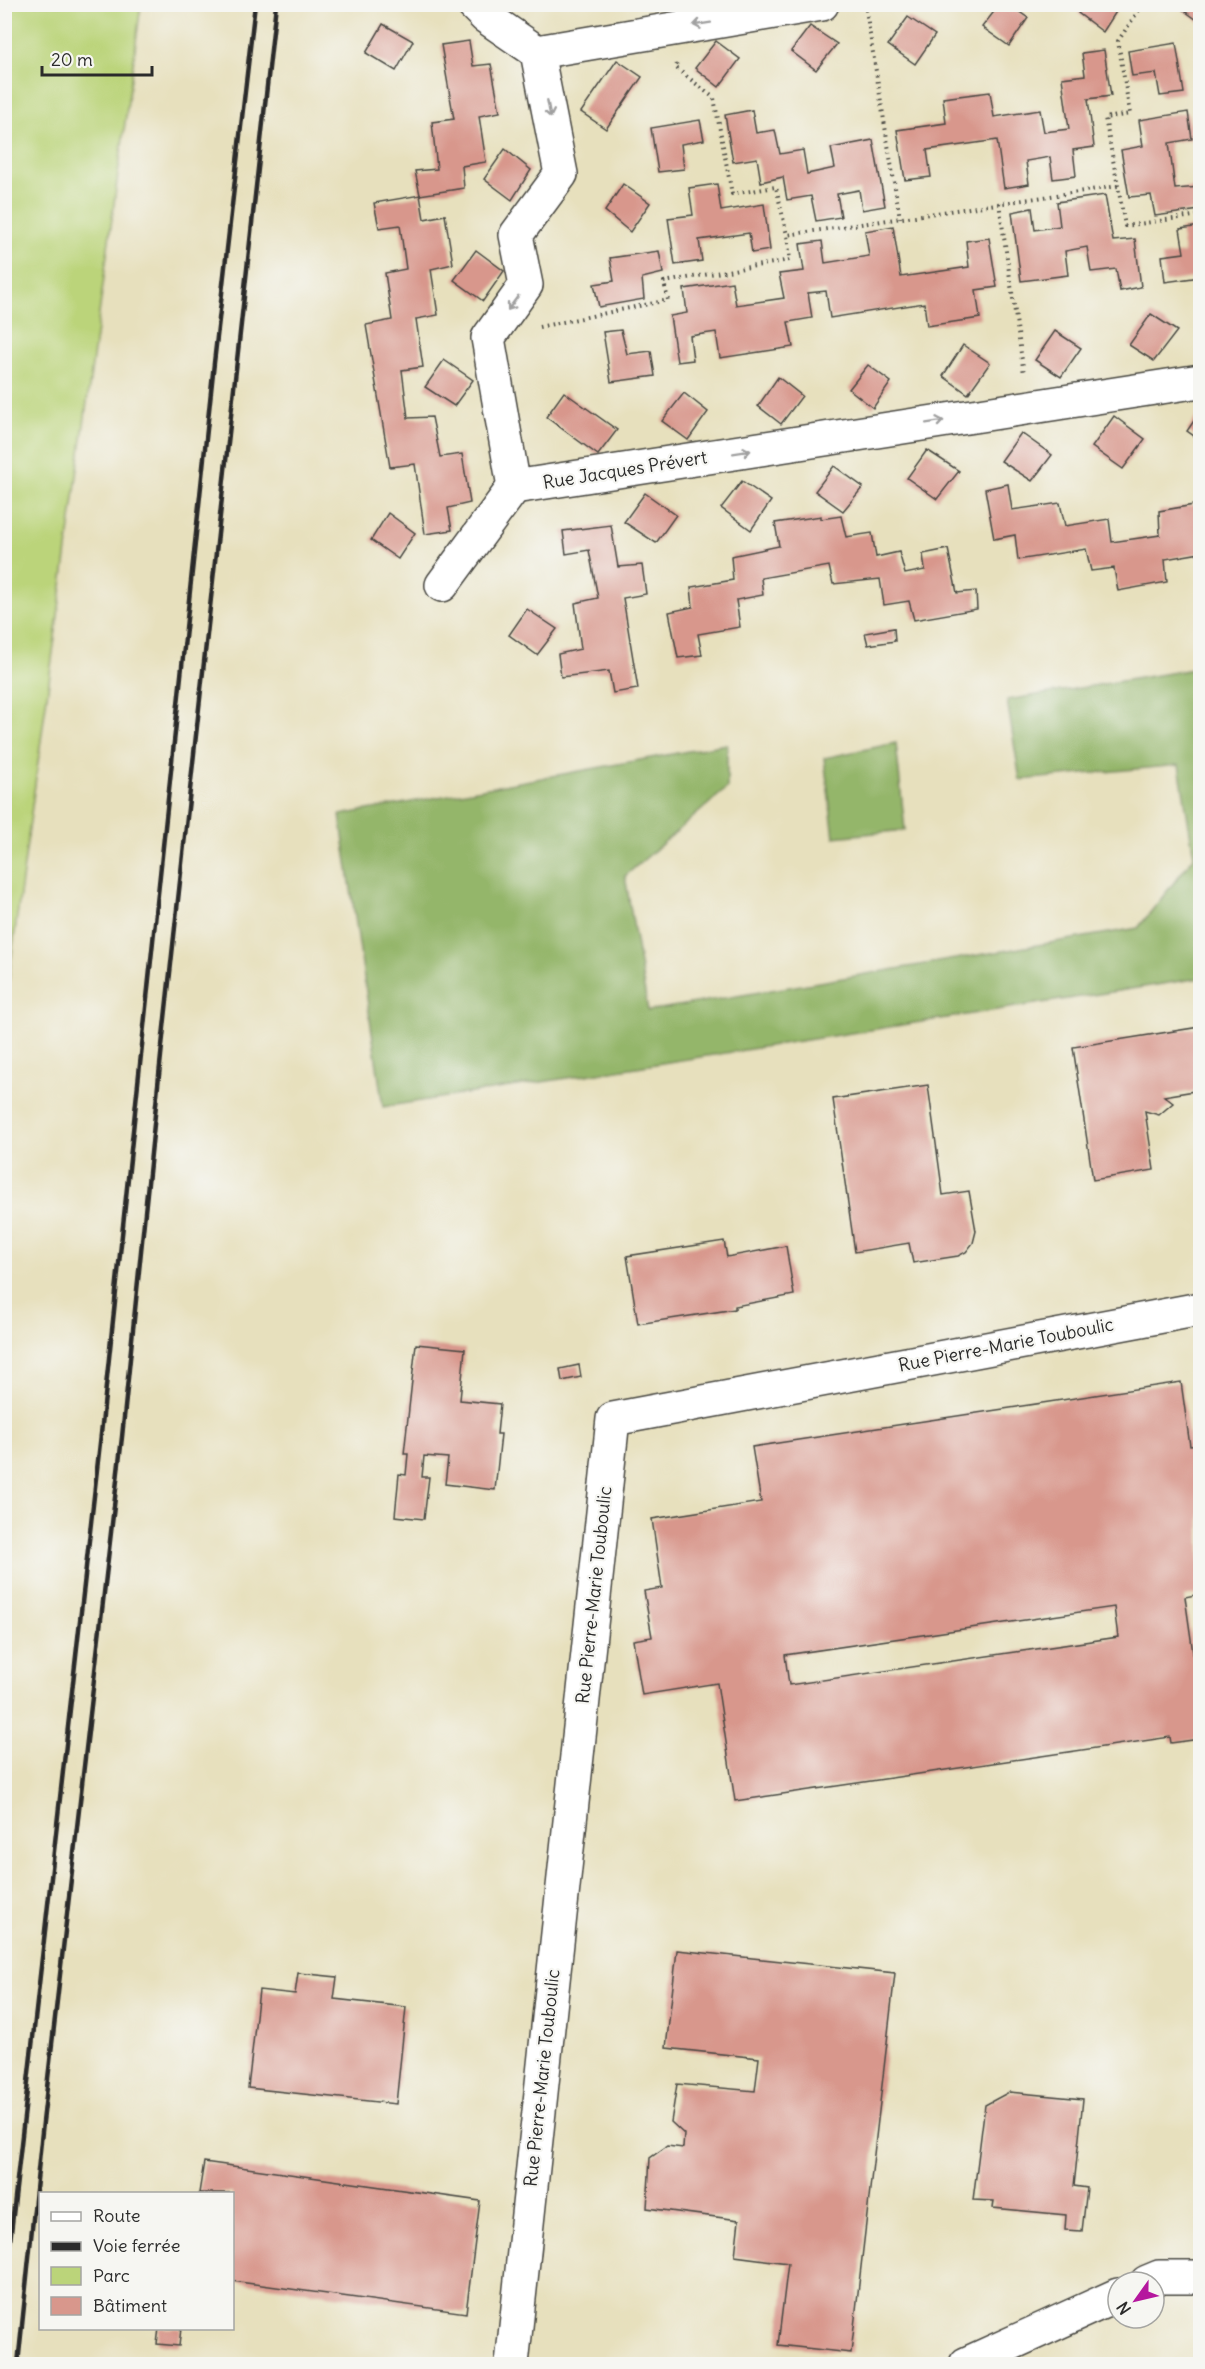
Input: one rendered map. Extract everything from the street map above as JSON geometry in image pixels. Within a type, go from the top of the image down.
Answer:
[{"type":"street","points":[[473,4],[486,17],[537,52],[822,4]]},
{"type":"street","points":[[442,585],[514,488],[488,338],[526,285],[516,235],[561,174],[537,52]]},
{"type":"street","name":"Rue Jacques Prévert","points":[[514,488],[1200,381]]},
{"type":"street","name":"Rue Pierre-Marie Touboulic","points":[[512,2364],[613,1419],[1200,1309]]},
{"type":"street","points":[[1166,2277],[1200,2277]]},
{"type":"street","points":[[966,2364],[1106,2300]]},
{"type":"path","points":[[865,4],[900,218]]},
{"type":"path","points":[[1143,4],[1118,41],[1130,114],[1106,118],[1125,226],[1200,215]]},
{"type":"path","points":[[488,338],[668,300],[664,282],[790,260],[777,187],[732,194],[714,98],[675,67],[704,24]]},
{"type":"path","points":[[786,235],[1118,186]]},
{"type":"path","points":[[999,203],[1029,408]]},
{"type":"green space","points":[[4,5],[141,5],[5,1005]]},
{"type":"green space","points":[[1200,668],[1200,978],[383,1107],[340,815],[727,744],[727,788],[625,876],[648,1011],[1138,928],[1194,857],[1179,765],[1020,780],[1007,700]]},
{"type":"green space","points":[[896,743],[905,830],[834,837],[824,758]]},
{"type":"building","points":[[1000,4],[1008,4],[1028,18],[1009,46],[982,27]]},
{"type":"building","points":[[1084,4],[1121,4],[1103,32],[1078,13]]},
{"type":"building","points":[[1175,4],[1200,4],[1200,22]]},
{"type":"building","points":[[908,17],[935,35],[915,64],[888,45]]},
{"type":"building","points":[[383,24],[413,41],[396,71],[366,53]]},
{"type":"building","points":[[810,26],[837,44],[816,70],[791,51]]},
{"type":"building","points":[[469,41],[473,66],[491,64],[500,112],[479,116],[486,162],[462,166],[464,188],[420,195],[415,171],[437,169],[432,122],[454,119],[441,45]]},
{"type":"building","points":[[716,41],[740,59],[719,87],[695,68]]},
{"type":"building","points":[[1176,43],[1184,93],[1160,96],[1156,73],[1132,76],[1128,51]]},
{"type":"building","points":[[1104,50],[1111,96],[1088,99],[1094,147],[1073,150],[1076,176],[1053,179],[1050,157],[1026,161],[1029,184],[1004,188],[997,140],[927,150],[931,177],[905,180],[897,130],[946,123],[943,98],[990,92],[994,117],[1040,110],[1044,132],[1069,129],[1062,78],[1085,75],[1082,53]]},
{"type":"building","points":[[617,60],[642,77],[606,129],[581,112]]},
{"type":"building","points":[[752,110],[756,133],[775,130],[780,154],[803,150],[807,174],[835,168],[831,148],[873,140],[885,206],[862,210],[859,190],[837,194],[841,217],[816,221],[811,196],[787,200],[783,177],[761,182],[757,158],[733,162],[725,115]]},
{"type":"building","points":[[1188,112],[1192,139],[1169,143],[1175,189],[1200,187],[1200,210],[1155,216],[1151,195],[1129,197],[1121,150],[1143,146],[1139,120]]},
{"type":"building","points":[[700,120],[704,140],[681,144],[684,169],[658,172],[651,128]]},
{"type":"building","points":[[505,149],[531,170],[512,200],[484,179]]},
{"type":"building","points":[[623,184],[650,203],[630,232],[605,211]]},
{"type":"building","points":[[717,184],[721,211],[764,204],[770,250],[752,253],[749,233],[699,240],[702,261],[675,265],[668,218],[693,215],[689,188]]},
{"type":"building","points":[[420,195],[424,219],[445,215],[453,264],[431,269],[438,315],[416,319],[423,367],[402,370],[408,418],[432,417],[440,457],[462,454],[470,503],[448,508],[452,530],[425,534],[415,464],[390,467],[366,325],[392,320],[385,273],[406,269],[400,225],[379,228],[374,203]]},
{"type":"building","points":[[1105,195],[1113,241],[1135,239],[1141,287],[1120,291],[1116,269],[1091,272],[1087,247],[1065,251],[1068,275],[1021,281],[1012,212],[1032,208],[1035,230],[1060,226],[1057,202]]},
{"type":"building","points":[[893,226],[901,277],[969,267],[966,241],[989,238],[997,287],[976,290],[980,318],[927,326],[924,303],[830,318],[826,291],[808,293],[812,318],[788,322],[793,347],[720,358],[716,332],[690,336],[693,360],[677,362],[670,316],[687,313],[684,289],[732,282],[736,305],[784,298],[779,274],[804,271],[800,244],[822,241],[825,263],[869,256],[865,231]]},
{"type":"building","points":[[1200,226],[1200,277],[1165,282],[1162,256],[1184,253],[1180,229]]},
{"type":"building","points":[[476,250],[504,271],[483,301],[454,280]]},
{"type":"building","points":[[659,251],[663,273],[642,278],[644,299],[599,307],[594,284],[614,281],[610,258]]},
{"type":"building","points":[[1151,314],[1177,331],[1154,361],[1129,345]]},
{"type":"building","points":[[621,330],[627,354],[651,351],[655,376],[611,382],[603,332]]},
{"type":"building","points":[[1055,331],[1081,348],[1061,377],[1035,360]]},
{"type":"building","points":[[963,345],[990,363],[968,394],[943,376]]},
{"type":"building","points":[[444,360],[473,380],[454,406],[425,387]]},
{"type":"building","points":[[868,365],[891,382],[873,408],[849,389]]},
{"type":"building","points":[[778,377],[802,396],[781,424],[758,406]]},
{"type":"building","points":[[564,392],[617,430],[598,455],[546,417]]},
{"type":"building","points":[[684,393],[708,412],[688,440],[662,421]]},
{"type":"building","points":[[1200,412],[1200,440],[1187,431]]},
{"type":"building","points":[[1114,416],[1145,439],[1123,469],[1092,447]]},
{"type":"building","points":[[1021,433],[1052,455],[1032,481],[1001,461]]},
{"type":"building","points":[[927,450],[959,471],[937,499],[907,478]]},
{"type":"building","points":[[834,466],[863,487],[843,511],[815,491]]},
{"type":"building","points":[[742,481],[771,501],[751,530],[721,508]]},
{"type":"building","points":[[1008,484],[1012,510],[1060,503],[1065,526],[1109,519],[1112,542],[1160,535],[1159,511],[1200,504],[1200,553],[1165,559],[1167,582],[1118,591],[1114,568],[1091,571],[1086,549],[1018,560],[1015,535],[994,539],[985,489]]},
{"type":"building","points":[[645,493],[676,515],[656,543],[624,522]]},
{"type":"building","points":[[388,513],[415,533],[398,559],[371,540]]},
{"type":"building","points":[[821,516],[821,519],[841,516],[846,537],[872,533],[876,557],[899,552],[905,574],[925,570],[923,554],[948,549],[957,593],[976,591],[977,609],[914,620],[909,601],[884,605],[880,579],[833,584],[829,566],[761,578],[763,595],[736,600],[740,627],[698,634],[702,655],[678,658],[669,612],[693,607],[691,587],[733,580],[731,556],[779,546],[775,523]]},
{"type":"building","points":[[611,525],[618,567],[642,565],[646,594],[623,598],[638,689],[613,693],[609,671],[561,677],[558,654],[581,649],[575,603],[598,598],[589,550],[566,554],[563,531]]},
{"type":"building","points":[[527,609],[557,629],[537,655],[509,635]]},
{"type":"building","points":[[894,628],[895,641],[868,645],[865,633]]},
{"type":"building","points":[[1200,1027],[1200,1090],[1164,1096],[1173,1103],[1159,1115],[1145,1111],[1154,1170],[1093,1180],[1073,1047]]},
{"type":"building","points":[[928,1085],[943,1195],[969,1191],[976,1231],[973,1243],[966,1252],[958,1256],[913,1263],[909,1243],[855,1252],[833,1099]]},
{"type":"building","points":[[724,1241],[727,1257],[786,1246],[794,1295],[735,1306],[735,1309],[638,1324],[627,1256]]},
{"type":"building","points":[[416,1344],[465,1349],[460,1400],[500,1404],[497,1434],[501,1434],[495,1490],[445,1484],[448,1458],[424,1456],[422,1477],[429,1477],[424,1519],[395,1516],[399,1474],[406,1475],[408,1454],[404,1454]]},
{"type":"building","points":[[579,1365],[581,1377],[562,1381],[560,1369]]},
{"type":"building","points":[[1181,1382],[1190,1446],[1200,1445],[1200,1594],[1185,1597],[1200,1702],[1200,1739],[1171,1743],[1170,1737],[735,1801],[717,1683],[642,1695],[633,1640],[652,1637],[644,1591],[662,1588],[652,1519],[761,1502],[752,1447]],"holes":[[[1114,1607],[1118,1637],[789,1685],[785,1655]]]},
{"type":"building","points":[[677,1950],[895,1973],[851,2353],[778,2345],[788,2263],[735,2256],[739,2220],[647,2208],[650,2158],[667,2146],[683,2148],[684,2134],[671,2122],[677,2084],[755,2091],[759,2058],[666,2048]]},
{"type":"building","points":[[298,1973],[337,1977],[334,1999],[406,2007],[396,2104],[248,2088],[259,1990],[295,1994]]},
{"type":"building","points":[[1009,2092],[1083,2099],[1074,2186],[1087,2188],[1082,2231],[1065,2230],[1066,2215],[993,2208],[994,2201],[973,2200],[985,2105]]},
{"type":"building","points":[[204,2162],[480,2201],[466,2313],[234,2281],[234,2192],[199,2192]]},
{"type":"building","points":[[159,2330],[181,2330],[179,2346],[157,2344]]},
{"type":"railway","points":[[4,2295],[101,1434],[214,363],[255,4]]},
{"type":"railway","points":[[18,2364],[43,2122],[122,1437],[162,1046],[276,4]]}]
